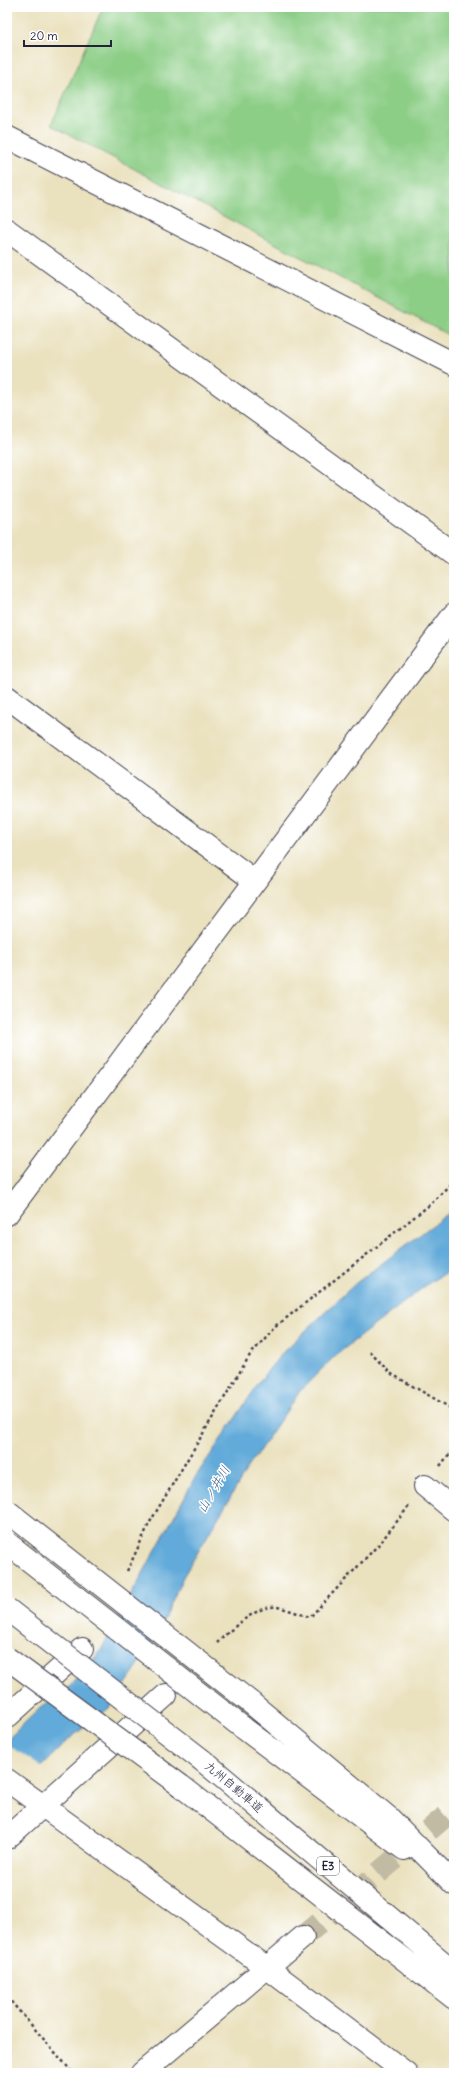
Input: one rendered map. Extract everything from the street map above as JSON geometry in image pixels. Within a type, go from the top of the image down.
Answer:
[{"type":"main road","points":[[7,138],[454,364]]},
{"type":"main road","points":[[7,230],[454,554]]},
{"type":"main road","points":[[7,1214],[454,614]]},
{"type":"main road","points":[[7,698],[255,881]]},
{"type":"main road","points":[[425,1486],[454,1510]]},
{"type":"main road","points":[[7,1511],[250,1702],[389,1818],[454,1885]]},
{"type":"main road","points":[[7,1543],[242,1727],[454,1885]]},
{"type":"main road","name":"九州自動車道","points":[[7,1609],[202,1760],[454,1972]]},
{"type":"main road","points":[[7,1717],[82,1649]]},
{"type":"main road","points":[[7,1658],[181,1786],[454,1998]]},
{"type":"main road","points":[[7,1838],[45,1806],[166,1694]]},
{"type":"main road","points":[[7,1780],[266,1967],[406,2073]]},
{"type":"main road","points":[[142,2073],[303,1937]]},
{"type":"path","points":[[125,1578],[150,1522],[250,1355],[275,1327],[432,1203],[454,1180]]},
{"type":"path","points":[[370,1352],[390,1373],[454,1410]]},
{"type":"path","points":[[213,1646],[237,1624],[259,1611],[275,1607],[310,1617],[380,1543],[454,1448]]},
{"type":"path","points":[[7,1997],[73,2073]]},
{"type":"green space","points":[[103,7],[454,7],[454,338],[51,125]]},
{"type":"water","name":"山ノ井川","points":[[454,1209],[454,1267],[429,1283],[336,1355],[300,1391],[249,1466],[183,1577],[165,1617],[135,1671],[109,1708],[68,1740],[7,1801],[7,1740],[40,1708],[66,1691],[101,1650],[196,1476],[265,1374],[284,1351],[356,1283]]},
{"type":"pier","points":[[7,1744],[43,1768],[9,1803],[7,1802]]},
{"type":"tunnel","points":[[303,1937],[454,1809]]}]
